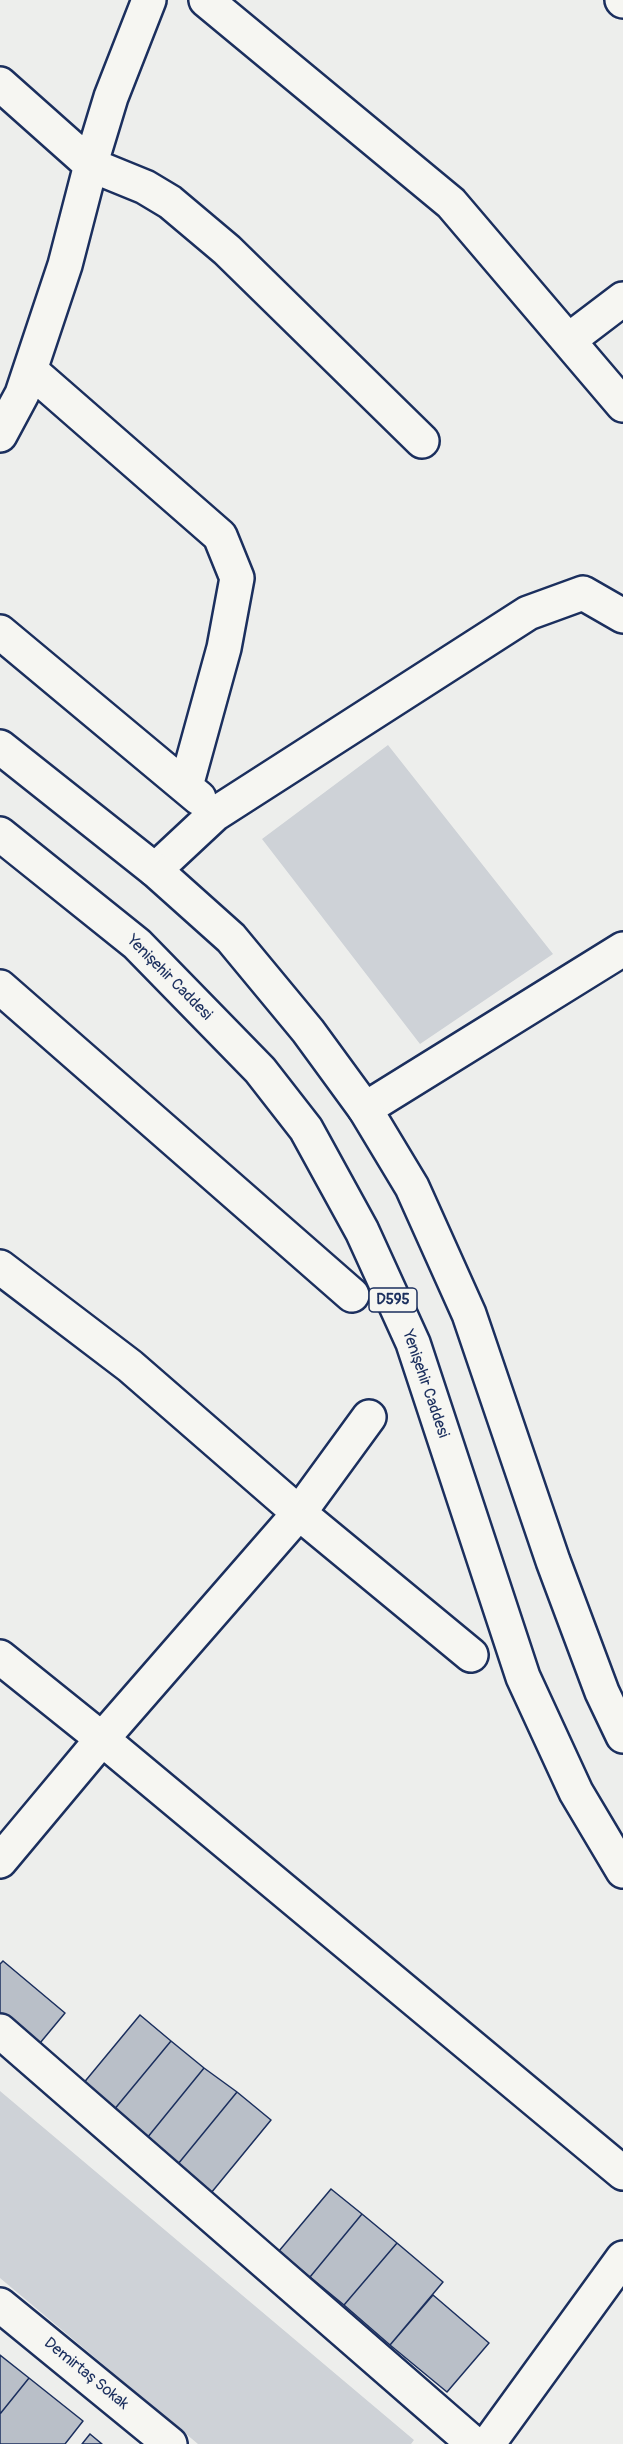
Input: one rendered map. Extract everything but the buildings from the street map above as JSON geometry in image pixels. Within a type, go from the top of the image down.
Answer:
[{"type":"main road","points":[[0,435],[22,394],[65,265],[111,97],[149,0]]},
{"type":"main road","points":[[226,6],[451,203],[623,405]]},
{"type":"main road","points":[[0,84],[91,165],[145,187],[170,202],[227,250],[422,441]]},
{"type":"main road","points":[[569,340],[623,299]]},
{"type":"main road","points":[[30,370],[220,536],[237,578],[224,648],[186,786]]},
{"type":"main road","points":[[155,870],[215,814],[528,613],[583,593],[623,616]]},
{"type":"main road","points":[[0,632],[186,786],[215,814]]},
{"type":"main road","points":[[0,747],[155,870],[231,939],[308,1031],[365,1109],[412,1187],[469,1314],[557,1572],[602,1692],[623,1736]]},
{"type":"main road","name":"Yenişehir Caddesi","points":[[0,834],[137,944],[260,1070],[306,1129],[362,1231],[413,1343],[523,1677],[576,1792],[623,1871]]},
{"type":"main road","points":[[365,1109],[623,949]]},
{"type":"main road","points":[[0,987],[352,1295]]},
{"type":"main road","points":[[0,1267],[130,1366],[299,1513],[471,1655]]},
{"type":"main road","points":[[0,1861],[102,1738],[299,1513],[369,1416]]},
{"type":"main road","points":[[0,1657],[102,1738],[623,2173]]},
{"type":"main road","points":[[0,2031],[474,2444]]},
{"type":"main road","points":[[488,2444],[623,2258]]},
{"type":"main road","name":"Demirtaş Sokak","points":[[0,2305],[170,2444]]},
{"type":"shaded area","points":[[388,745],[553,954],[420,1044],[262,839]]},
{"type":"shaded area","points":[[0,2091],[414,2440],[411,2444],[198,2444],[0,2278]]}]
